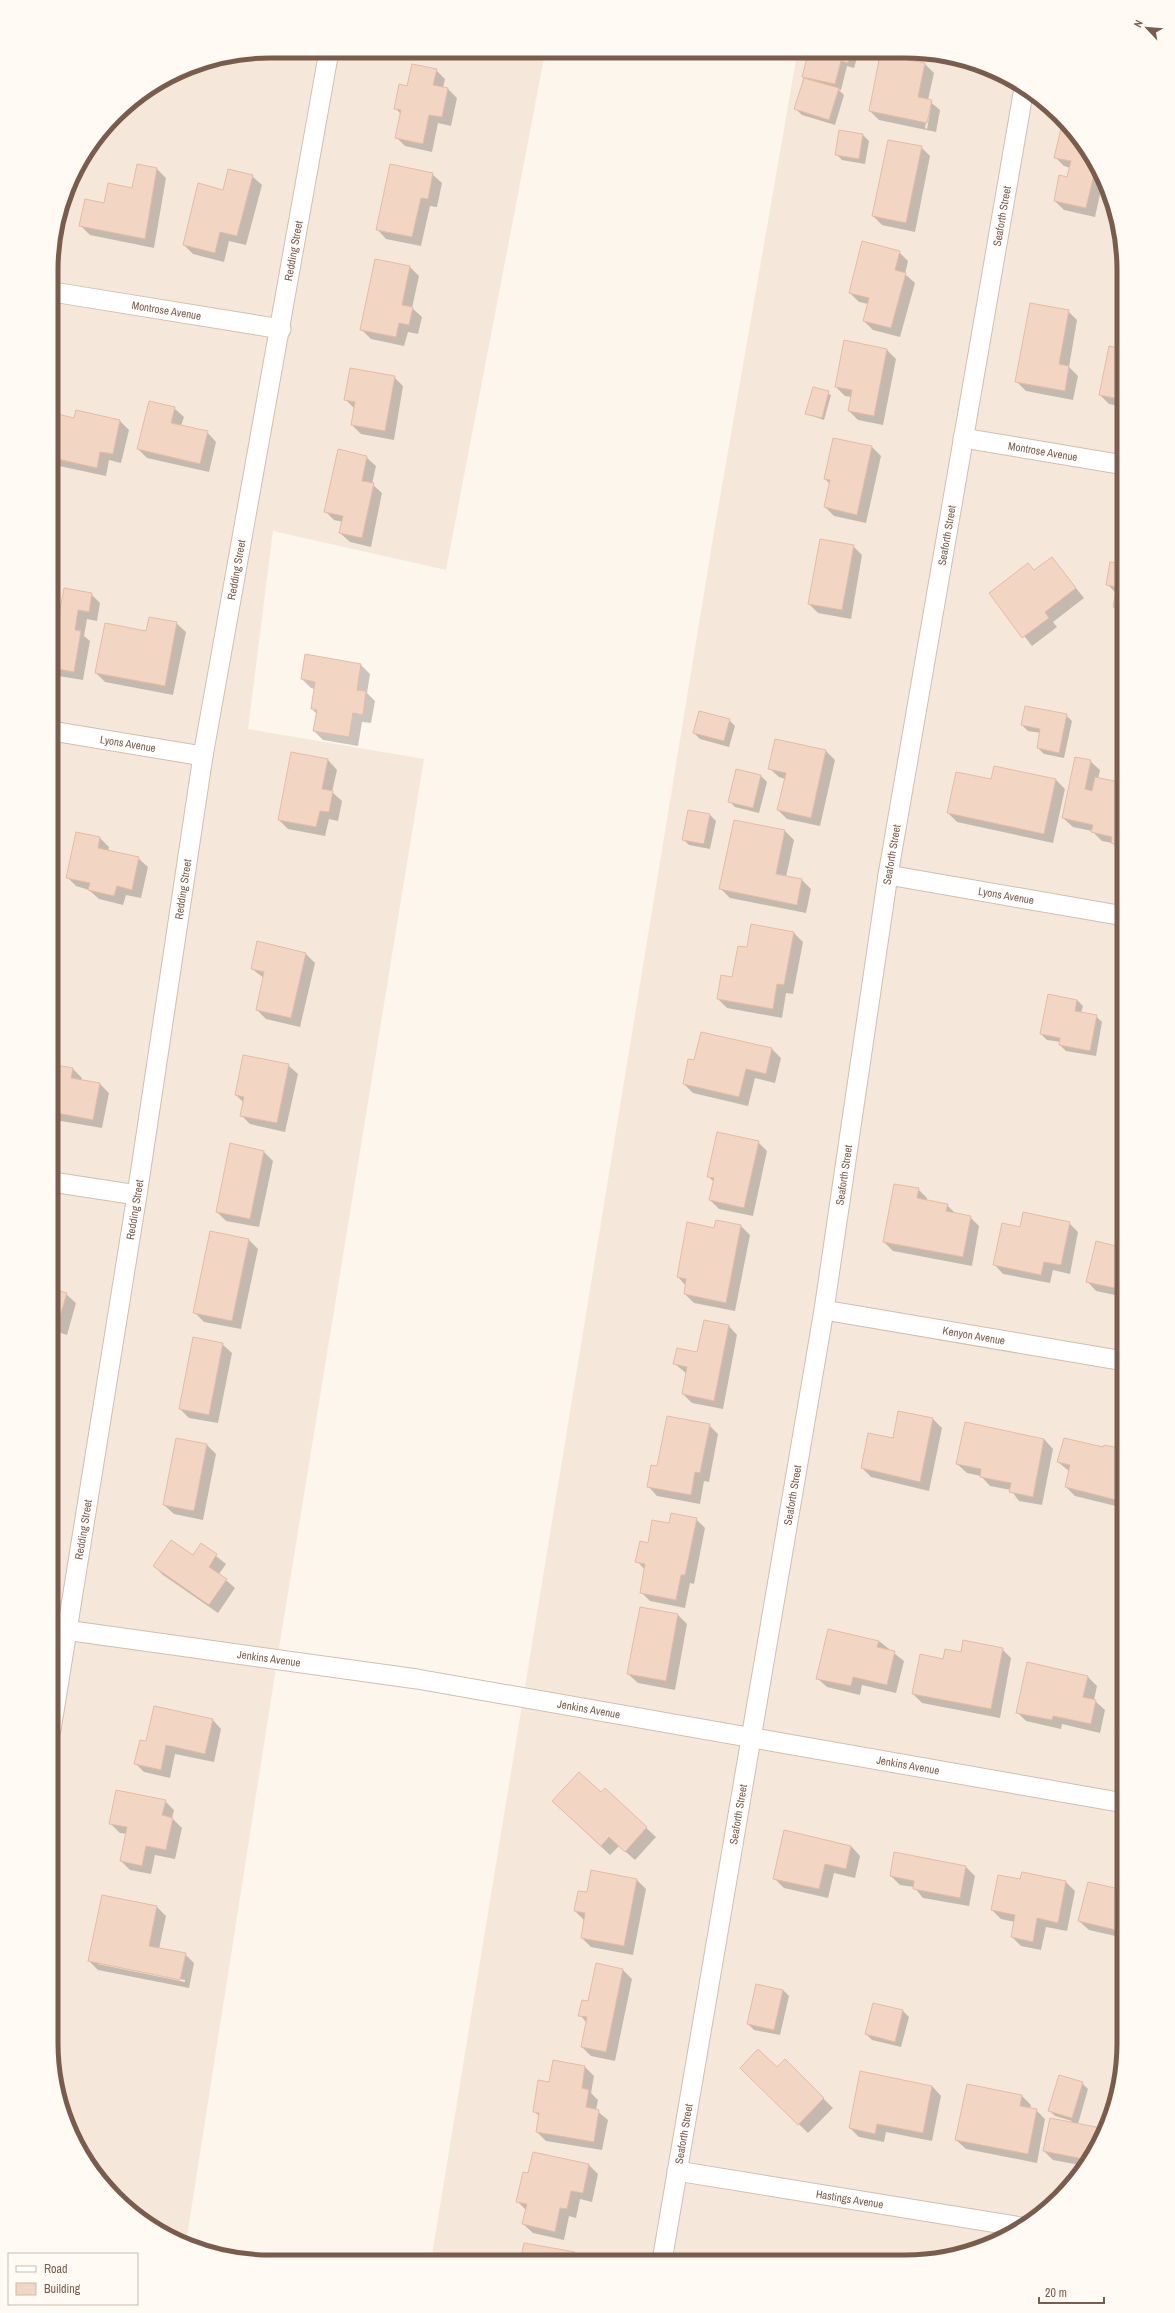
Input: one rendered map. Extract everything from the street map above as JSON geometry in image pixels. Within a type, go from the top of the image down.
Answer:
[{"type":"street","name":"Redding Street","points":[[58,1642],[137,1195],[203,756],[281,330],[328,58]]},
{"type":"street","name":"Seaforth Street","points":[[663,2255],[824,1310],[888,875],[962,438],[1023,94]]},
{"type":"street","name":"Montrose Avenue","points":[[58,293],[281,330]]},
{"type":"street","name":"Montrose Avenue","points":[[962,438],[1117,464]]},
{"type":"street","name":"Lyons Avenue","points":[[58,732],[203,756]]},
{"type":"street","name":"Lyons Avenue","points":[[888,875],[1117,915]]},
{"type":"street","points":[[58,1183],[137,1195]]},
{"type":"street","name":"Kenyon Avenue","points":[[824,1310],[1117,1360]]},
{"type":"street","name":"Jenkins Avenue","points":[[59,1630],[417,1679],[1117,1802]]},
{"type":"street","name":"Hastings Avenue","points":[[677,2171],[1013,2226]]},
{"type":"shaded area","points":[[256,58],[544,58],[446,570],[273,531],[248,729],[424,759],[280,1642],[187,2238],[164,2227],[130,2202],[111,2183],[94,2161],[80,2137],[69,2111],[62,2085],[58,2057],[58,256],[62,228],[69,202],[86,164],[111,130],[130,111],[152,94],[176,80],[202,69],[228,62]]},
{"type":"shaded area","points":[[796,58],[919,58],[947,62],[986,74],[1011,86],[1023,94],[1055,120],[1073,141],[1089,164],[1101,189],[1110,215],[1117,256],[1117,2057],[1113,2085],[1106,2111],[1089,2149],[1073,2172],[1055,2193],[1034,2211],[1011,2227],[986,2239],[960,2248],[919,2255],[432,2255],[714,532]]},
{"type":"building","points":[[807,58],[849,58],[848,63],[841,61],[835,84],[802,77]]},
{"type":"building","points":[[879,58],[897,58],[925,63],[918,97],[932,100],[927,123],[869,111]]},
{"type":"building","points":[[412,64],[437,69],[433,85],[448,88],[442,117],[429,115],[423,144],[395,138],[401,110],[394,109],[399,84],[407,86]]},
{"type":"building","points":[[804,78],[839,88],[829,120],[794,109]]},
{"type":"building","points":[[1061,127],[1081,152],[1094,174],[1086,208],[1054,201],[1059,175],[1067,177],[1071,161],[1054,158]]},
{"type":"building","points":[[839,130],[863,134],[859,159],[835,155]]},
{"type":"building","points":[[888,140],[922,146],[906,223],[872,216]]},
{"type":"building","points":[[137,164],[157,168],[145,239],[79,226],[85,199],[104,203],[108,183],[132,188]]},
{"type":"building","points":[[390,164],[433,173],[428,199],[421,198],[412,237],[376,230]]},
{"type":"building","points":[[228,169],[253,175],[237,236],[220,232],[215,253],[183,245],[198,183],[223,190]]},
{"type":"building","points":[[862,241],[900,251],[895,270],[906,273],[891,328],[863,321],[869,298],[849,293]]},
{"type":"building","points":[[375,259],[410,266],[402,305],[413,307],[409,325],[399,323],[396,337],[360,330]]},
{"type":"building","points":[[1030,303],[1069,310],[1059,364],[1069,366],[1065,391],[1015,382]]},
{"type":"building","points":[[844,340],[887,349],[874,416],[848,411],[852,390],[835,387]]},
{"type":"building","points":[[1109,346],[1117,348],[1117,399],[1099,395]]},
{"type":"building","points":[[350,368],[395,376],[385,431],[351,425],[355,402],[344,400]]},
{"type":"building","points":[[813,387],[829,391],[822,418],[805,414]]},
{"type":"building","points":[[149,401],[175,407],[171,423],[208,431],[200,464],[137,449]]},
{"type":"building","points":[[76,410],[120,420],[113,454],[100,452],[97,468],[58,459],[58,414],[74,418]]},
{"type":"building","points":[[833,438],[872,446],[857,515],[824,507],[830,480],[824,479]]},
{"type":"building","points":[[338,449],[367,456],[362,481],[374,483],[362,538],[339,533],[343,516],[324,512]]},
{"type":"building","points":[[820,539],[854,545],[842,610],[808,604]]},
{"type":"building","points":[[1052,557],[1076,588],[1045,612],[1049,618],[1022,638],[989,593],[1028,563],[1034,570]]},
{"type":"building","points":[[1110,562],[1117,563],[1117,587],[1106,585]]},
{"type":"building","points":[[1117,587],[1117,608],[1113,607]]},
{"type":"building","points":[[64,588],[92,593],[89,612],[78,610],[75,630],[81,631],[74,672],[58,669],[58,620]]},
{"type":"building","points":[[149,617],[177,622],[165,686],[95,673],[105,623],[146,631]]},
{"type":"building","points":[[305,654],[361,664],[357,690],[366,691],[363,715],[353,713],[349,737],[313,731],[317,710],[311,709],[315,682],[301,679]]},
{"type":"building","points":[[1025,706],[1067,714],[1059,753],[1037,748],[1040,729],[1021,725]]},
{"type":"building","points":[[699,711],[730,719],[724,741],[693,733]]},
{"type":"building","points":[[775,739],[826,750],[811,818],[777,810],[786,773],[768,769]]},
{"type":"building","points":[[291,752],[328,759],[322,789],[333,791],[329,812],[320,811],[316,827],[278,820]]},
{"type":"building","points":[[1075,757],[1091,760],[1085,789],[1092,791],[1095,777],[1117,782],[1117,844],[1111,843],[1112,837],[1091,832],[1093,825],[1062,818]]},
{"type":"building","points":[[994,766],[1056,779],[1044,834],[947,813],[956,772],[991,779]]},
{"type":"building","points":[[736,769],[761,775],[753,808],[728,802]]},
{"type":"building","points":[[688,810],[710,814],[704,844],[682,840]]},
{"type":"building","points":[[734,820],[785,830],[776,874],[802,879],[797,905],[719,889]]},
{"type":"building","points":[[76,832],[100,837],[98,848],[139,857],[132,890],[117,886],[114,896],[88,890],[90,883],[66,878]]},
{"type":"building","points":[[751,924],[794,932],[784,985],[777,984],[773,1009],[717,999],[721,975],[732,977],[738,946],[747,947]]},
{"type":"building","points":[[257,941],[306,953],[291,1018],[256,1010],[264,972],[251,969]]},
{"type":"building","points":[[1048,994],[1077,1000],[1075,1011],[1097,1015],[1090,1051],[1059,1045],[1060,1038],[1040,1034]]},
{"type":"building","points":[[701,1032],[772,1048],[766,1074],[746,1069],[739,1097],[683,1084],[688,1059],[694,1060]]},
{"type":"building","points":[[243,1055],[289,1064],[277,1123],[240,1116],[244,1097],[235,1095]]},
{"type":"building","points":[[58,1065],[73,1068],[71,1078],[100,1083],[93,1120],[58,1113]]},
{"type":"building","points":[[717,1132],[759,1141],[744,1208],[709,1200],[714,1178],[707,1177]]},
{"type":"building","points":[[230,1143],[264,1151],[250,1219],[216,1212]]},
{"type":"building","points":[[894,1184],[919,1188],[917,1198],[948,1204],[946,1211],[971,1216],[963,1257],[883,1242]]},
{"type":"building","points":[[1023,1212],[1070,1222],[1061,1265],[1044,1262],[1041,1275],[993,1265],[1002,1223],[1020,1227]]},
{"type":"building","points":[[716,1220],[741,1225],[726,1303],[684,1294],[686,1279],[677,1277],[687,1222],[714,1228]]},
{"type":"building","points":[[210,1231],[249,1239],[232,1321],[193,1313]]},
{"type":"building","points":[[1096,1241],[1117,1246],[1117,1289],[1086,1282]]},
{"type":"building","points":[[58,1291],[67,1293],[58,1323]]},
{"type":"building","points":[[704,1320],[729,1325],[714,1401],[682,1394],[687,1367],[673,1364],[677,1348],[697,1352]]},
{"type":"building","points":[[193,1337],[223,1343],[209,1415],[179,1409]]},
{"type":"building","points":[[898,1411],[933,1418],[920,1482],[861,1468],[868,1433],[893,1438]]},
{"type":"building","points":[[667,1416],[710,1424],[700,1473],[695,1472],[691,1495],[647,1487],[651,1465],[657,1466]]},
{"type":"building","points":[[965,1422],[1044,1439],[1033,1497],[1009,1492],[1011,1483],[980,1477],[981,1469],[956,1464]]},
{"type":"building","points":[[176,1438],[207,1444],[194,1511],[163,1505]]},
{"type":"building","points":[[1064,1438],[1103,1447],[1104,1445],[1117,1448],[1117,1500],[1065,1487],[1070,1465],[1057,1462]]},
{"type":"building","points":[[671,1513],[697,1518],[685,1575],[681,1575],[676,1600],[640,1593],[645,1564],[635,1562],[640,1541],[648,1543],[652,1520],[669,1523]]},
{"type":"building","points":[[171,1540],[193,1555],[201,1543],[217,1554],[209,1567],[227,1579],[209,1605],[153,1566]]},
{"type":"building","points":[[640,1607],[678,1614],[666,1681],[627,1674]]},
{"type":"building","points":[[828,1629],[879,1641],[877,1647],[895,1651],[887,1685],[853,1677],[851,1686],[816,1679]]},
{"type":"building","points":[[963,1640],[1003,1648],[991,1709],[912,1694],[920,1654],[943,1659],[945,1649],[961,1652]]},
{"type":"building","points":[[1027,1662],[1088,1676],[1083,1697],[1096,1700],[1091,1724],[1053,1716],[1052,1720],[1016,1713]]},
{"type":"building","points":[[154,1706],[213,1719],[205,1754],[166,1745],[161,1770],[134,1764],[140,1740],[146,1741]]},
{"type":"building","points":[[579,1772],[601,1792],[605,1788],[647,1827],[625,1852],[609,1837],[601,1846],[552,1801]]},
{"type":"building","points":[[116,1790],[166,1800],[162,1815],[173,1818],[166,1850],[146,1846],[142,1866],[120,1861],[127,1827],[109,1824]]},
{"type":"building","points":[[784,1830],[851,1846],[846,1869],[825,1864],[819,1889],[773,1879]]},
{"type":"building","points":[[894,1852],[966,1866],[960,1898],[913,1889],[914,1881],[890,1876]]},
{"type":"building","points":[[591,1870],[637,1879],[624,1946],[581,1938],[585,1913],[574,1911],[578,1891],[587,1892]]},
{"type":"building","points":[[1022,1872],[1066,1881],[1058,1923],[1037,1918],[1033,1942],[1011,1937],[1015,1915],[991,1910],[998,1875],[1020,1879]]},
{"type":"building","points":[[1088,1882],[1117,1888],[1117,1930],[1078,1921]]},
{"type":"building","points":[[102,1895],[157,1906],[149,1946],[186,1953],[180,1980],[88,1961]]},
{"type":"building","points":[[596,1963],[623,1969],[606,2052],[581,2047],[587,2017],[578,2016],[582,2000],[588,2001]]},
{"type":"building","points":[[756,1984],[783,1990],[774,2030],[747,2024]]},
{"type":"building","points":[[873,2003],[903,2010],[895,2042],[865,2034]]},
{"type":"building","points":[[758,2049],[777,2067],[785,2059],[824,2098],[798,2125],[740,2068]]},
{"type":"building","points":[[553,2060],[585,2066],[582,2088],[589,2090],[586,2107],[599,2110],[594,2142],[536,2132],[539,2113],[533,2112],[538,2080],[549,2082]]},
{"type":"building","points":[[860,2071],[932,2086],[923,2133],[877,2124],[875,2134],[849,2128]]},
{"type":"building","points":[[1059,2075],[1083,2082],[1072,2118],[1048,2111]]},
{"type":"building","points":[[967,2084],[1022,2095],[1020,2106],[1037,2109],[1028,2154],[955,2140]]},
{"type":"building","points":[[1050,2118],[1099,2128],[1082,2159],[1043,2151]]},
{"type":"building","points":[[533,2152],[589,2164],[583,2193],[571,2191],[567,2209],[560,2208],[555,2232],[522,2224],[527,2204],[516,2202],[523,2172],[528,2173]]},
{"type":"building","points":[[524,2243],[575,2252],[574,2255],[521,2255]]}]
